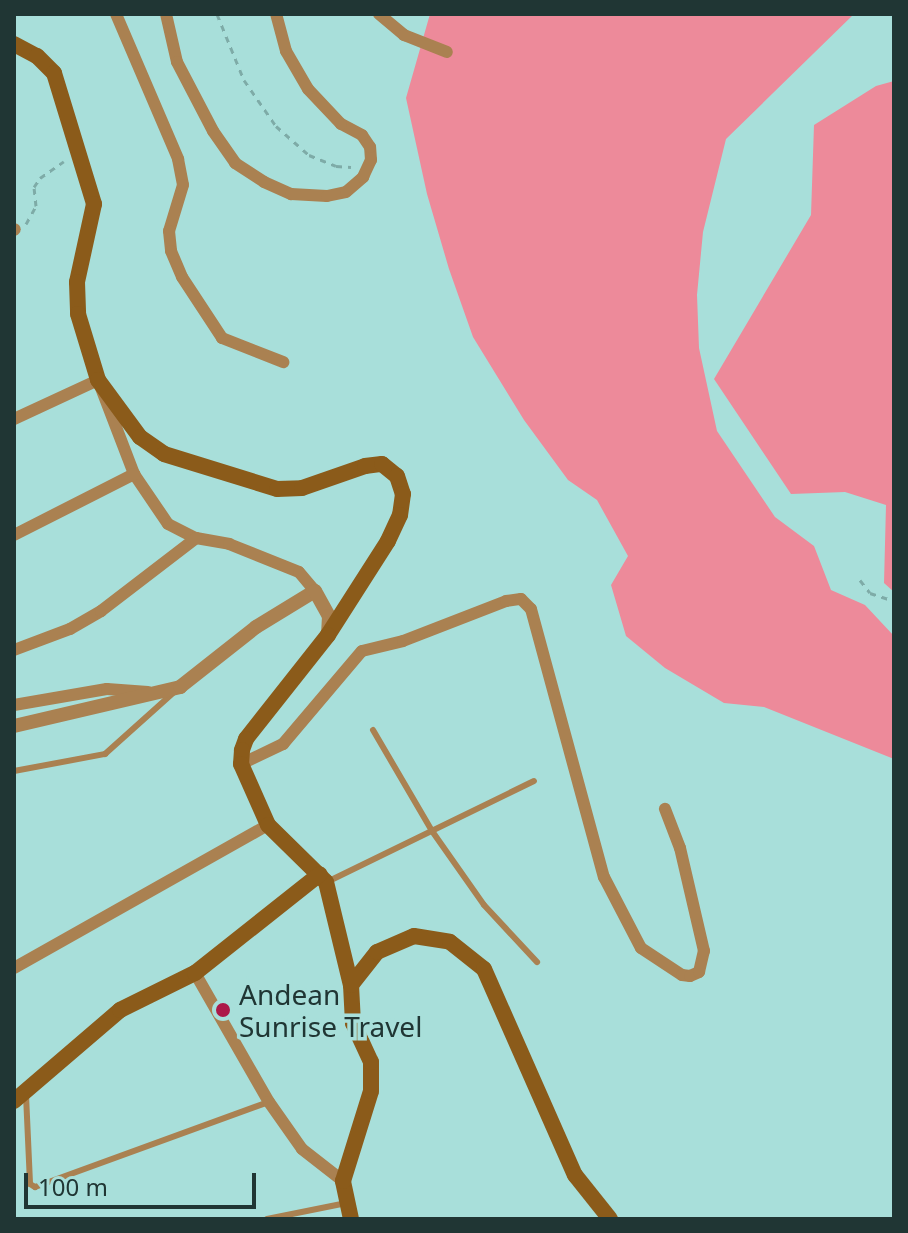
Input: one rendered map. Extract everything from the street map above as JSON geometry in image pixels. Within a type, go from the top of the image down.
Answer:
[{"type":"main road","points":[[14,44],[37,56],[54,73],[94,204],[77,282],[78,314],[98,380],[140,437],[164,454],[277,489],[302,488],[365,466],[382,464],[397,476],[403,494],[400,515],[388,541],[328,635],[246,739],[241,764],[268,825],[323,878],[351,985],[353,1023],[371,1062],[371,1091],[343,1181],[349,1211]]},
{"type":"main road","points":[[20,1096],[120,1010],[195,973],[323,878]]},
{"type":"main road","points":[[351,985],[377,952],[414,936],[450,942],[484,969],[575,1175],[610,1219]]},
{"type":"street","points":[[116,14],[178,159],[183,185],[169,231],[171,251],[182,277],[222,338],[283,362]]},
{"type":"street","points":[[166,14],[177,62],[213,131],[235,163],[264,182],[291,194],[327,196],[346,192],[363,177],[371,160],[370,147],[362,135],[341,124],[308,89],[286,51],[276,14]]},
{"type":"street","points":[[379,14],[404,35],[447,52]]},
{"type":"street","points":[[14,419],[34,407],[98,380],[134,474],[168,524],[196,538],[229,544],[299,572],[315,591],[329,616],[328,635]]},
{"type":"street","points":[[14,535],[134,474]]},
{"type":"street","points":[[14,650],[70,629],[101,611],[196,538]]},
{"type":"street","points":[[14,726],[180,687],[256,627],[315,591]]},
{"type":"street","points":[[241,764],[283,744],[362,651],[403,641],[506,601],[521,599],[531,609],[604,877],[641,948],[682,975],[690,976],[699,972],[704,951],[680,848],[665,809]]},
{"type":"street","points":[[14,705],[107,689],[155,693]]},
{"type":"street","points":[[14,968],[268,825]]},
{"type":"street","points":[[195,973],[269,1102],[302,1149],[343,1181]]},
{"type":"lane","points":[[14,771],[105,754],[180,687]]},
{"type":"lane","points":[[373,730],[432,831],[484,905],[537,962]]},
{"type":"lane","points":[[323,878],[432,831],[534,781]]},
{"type":"lane","points":[[20,1096],[30,1184],[41,1186],[133,1149],[269,1102]]},
{"type":"lane","points":[[267,1219],[349,1211]]},
{"type":"path","points":[[217,14],[244,80],[276,126],[309,155],[336,166],[364,168]]},
{"type":"path","points":[[15,229],[30,222],[36,206],[34,187],[40,178],[53,166],[79,153]]},
{"type":"path","points":[[860,580],[870,593],[894,601]]},
{"type":"shaded area","points":[[430,14],[854,14],[726,139],[703,232],[697,295],[699,348],[717,431],[775,517],[814,546],[831,590],[865,605],[894,636],[894,759],[764,707],[724,703],[665,668],[626,636],[611,585],[628,556],[597,500],[568,480],[524,420],[473,337],[449,269],[427,194],[406,98]]},
{"type":"shaded area","points":[[894,81],[894,592],[884,583],[886,505],[845,492],[791,494],[714,379],[811,215],[814,125],[876,86]]},
{"type":"place","name":"Andean Sunrise Travel","points":[[223,1010]]}]
